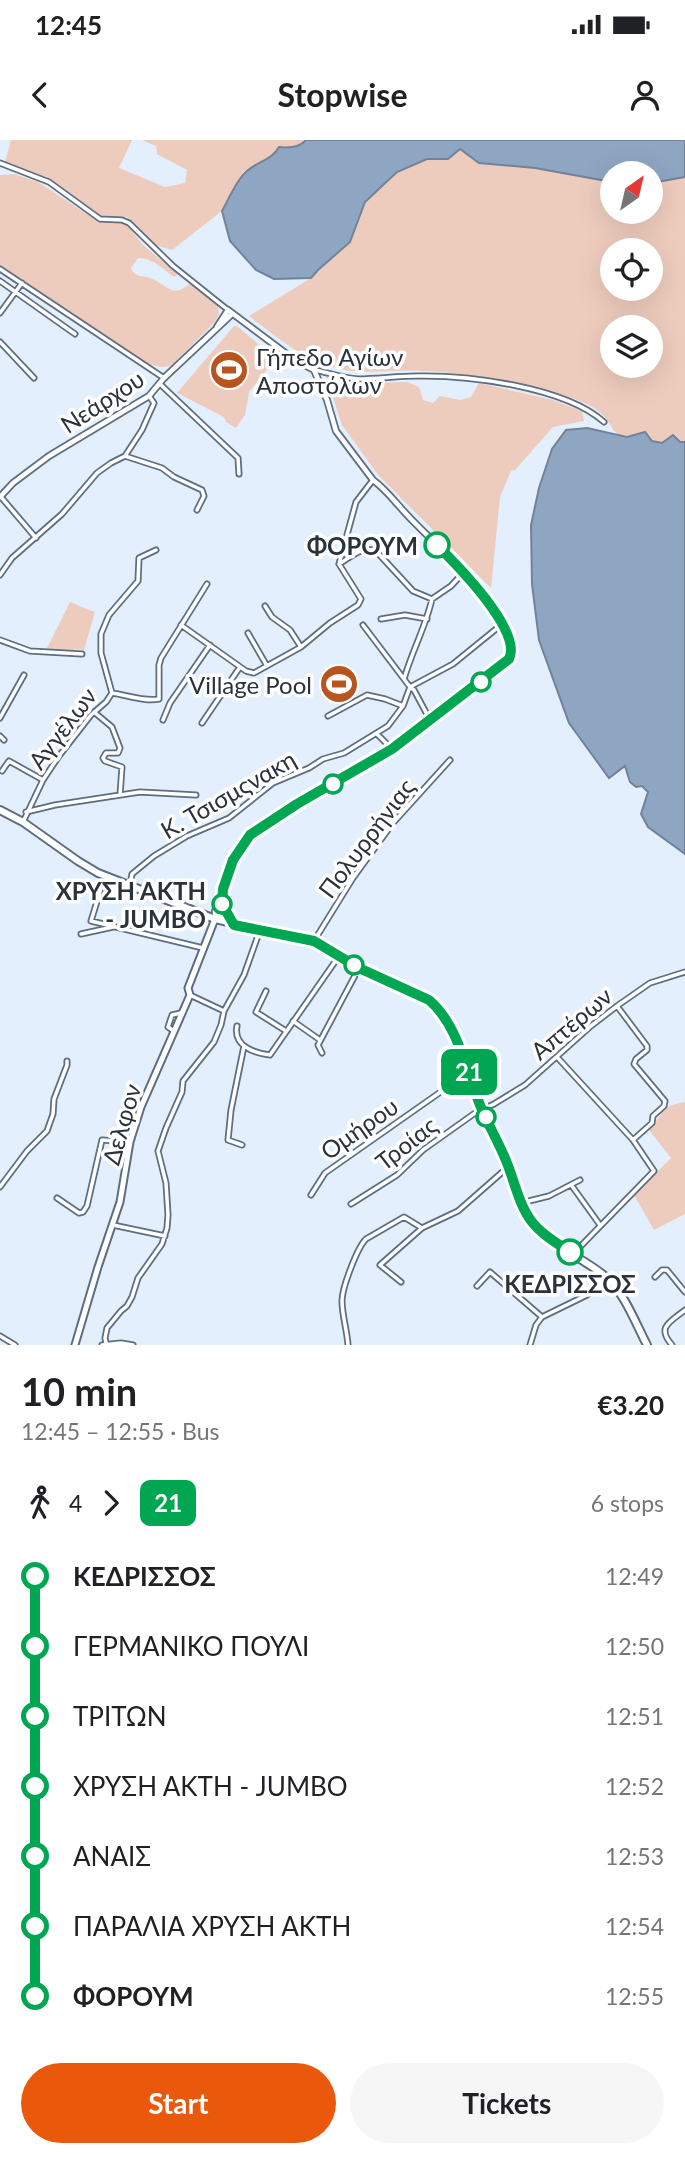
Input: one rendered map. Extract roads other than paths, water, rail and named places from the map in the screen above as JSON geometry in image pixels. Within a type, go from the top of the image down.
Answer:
[{"type":"main road","points":[[0,810],[23,822],[98,873],[234,925],[314,941],[359,968],[435,1004],[450,1026],[521,1203],[535,1226],[608,1279],[620,1292],[647,1345]]},
{"type":"main road","points":[[222,904],[234,925]]},
{"type":"main road","name":"Δελφον","points":[[75,1345],[120,1202],[130,1142],[149,1085],[193,996],[188,988],[215,919]]},
{"type":"street","points":[[0,163],[49,181],[100,219],[130,223],[173,266],[222,306],[228,315],[238,318],[292,358],[314,370],[356,379],[431,376],[499,383],[567,401],[587,409],[604,422]]},
{"type":"street","points":[[0,269],[164,378]]},
{"type":"street","points":[[0,281],[75,334]]},
{"type":"street","points":[[0,313],[22,283]]},
{"type":"street","name":"Νεάρχου","points":[[0,497],[13,483],[49,456],[149,396],[228,315]]},
{"type":"street","points":[[0,342],[34,378]]},
{"type":"street","points":[[215,919],[215,911],[236,853],[247,838],[259,828],[392,749],[509,659],[512,647],[483,594],[373,480],[336,431],[314,370]]},
{"type":"street","points":[[160,384],[238,458],[239,474]]},
{"type":"street","points":[[0,575],[12,558],[62,514],[97,473],[125,456],[142,430],[153,403],[149,396]]},
{"type":"street","points":[[125,456],[162,468],[174,477],[202,490],[204,496],[197,510]]},
{"type":"street","points":[[181,625],[250,673],[301,647],[359,603],[360,599],[339,564],[356,502],[373,480]]},
{"type":"street","points":[[0,497],[36,538]]},
{"type":"street","points":[[339,564],[365,548],[371,548],[392,566],[413,591],[432,599]]},
{"type":"street","name":"Αγγέλων","points":[[23,822],[43,780],[94,712],[112,693],[101,653],[101,634],[109,615],[138,581],[139,558],[156,550]]},
{"type":"street","points":[[404,679],[432,599],[451,586],[464,572]]},
{"type":"street","points":[[112,693],[145,700],[159,699],[161,659],[208,584]]},
{"type":"street","points":[[265,606],[272,617],[290,630],[301,647]]},
{"type":"street","points":[[381,619],[405,615],[427,619]]},
{"type":"street","points":[[363,625],[420,699],[431,720]]},
{"type":"street","points":[[410,687],[453,664],[502,625]]},
{"type":"street","points":[[248,633],[267,666]]},
{"type":"street","points":[[0,640],[30,651],[82,654]]},
{"type":"street","points":[[163,720],[170,703],[211,645]]},
{"type":"street","points":[[202,723],[241,666]]},
{"type":"street","points":[[0,718],[24,675]]},
{"type":"street","name":"Κ. Τσισμςνακη","points":[[130,886],[132,874],[154,856],[187,836],[229,818],[273,783],[323,759],[344,753],[377,734],[388,726],[403,706],[410,687]]},
{"type":"street","points":[[328,716],[367,695],[403,706]]},
{"type":"street","points":[[94,712],[112,727],[121,750],[118,753],[108,752],[103,758],[122,767],[120,795]]},
{"type":"street","points":[[377,734],[392,749]]},
{"type":"street","name":"Πολυρρήνιας","points":[[314,941],[353,878],[393,823],[450,760]]},
{"type":"street","points":[[2,771],[9,761],[43,780]]},
{"type":"street","points":[[26,813],[55,805],[140,792],[196,795]]},
{"type":"street","points":[[98,873],[102,885]]},
{"type":"street","points":[[110,877],[102,885],[91,920],[203,948]]},
{"type":"street","points":[[215,919],[221,914],[223,889]]},
{"type":"street","points":[[81,934],[114,927]]},
{"type":"street","points":[[133,1345],[104,1344],[107,1328],[127,1306],[138,1278],[165,1236],[168,1215],[166,1183],[158,1151],[182,1092],[183,1081],[214,1042],[224,1012],[244,975],[260,930]]},
{"type":"street","points":[[237,1026],[235,1034],[238,1042],[270,1055],[339,956]]},
{"type":"street","points":[[322,1053],[318,1045],[359,968]]},
{"type":"street","name":"Απτέρων","points":[[482,1109],[524,1085],[617,1006],[650,983],[685,972]]},
{"type":"street","points":[[266,991],[256,1012],[286,1031]]},
{"type":"street","points":[[193,996],[224,1012]]},
{"type":"street","points":[[617,1006],[647,1046],[647,1050],[634,1064],[665,1101],[664,1106],[653,1116],[652,1123],[633,1140]]},
{"type":"street","points":[[293,1021],[321,1040]]},
{"type":"street","points":[[242,1145],[229,1140],[231,1110],[244,1046]]},
{"type":"street","points":[[556,1057],[633,1140],[648,1158],[654,1171],[572,1254]]},
{"type":"street","points":[[0,1187],[47,1131],[67,1061]]},
{"type":"street","name":"Ομήρου","points":[[311,1195],[325,1173],[469,1073]]},
{"type":"street","name":"Τροίας","points":[[351,1203],[397,1175],[423,1150],[482,1109]]},
{"type":"street","points":[[57,1198],[79,1213],[83,1212],[87,1206],[103,1140],[130,1142]]},
{"type":"street","points":[[401,1282],[380,1265],[422,1228],[458,1210],[508,1166]]},
{"type":"street","points":[[521,1203],[549,1196],[580,1180]]},
{"type":"street","points":[[572,1186],[600,1225]]},
{"type":"street","points":[[348,1345],[342,1297],[361,1244],[404,1217],[422,1228]]},
{"type":"street","points":[[113,1225],[165,1236]]},
{"type":"street","points":[[655,1277],[662,1270],[667,1270],[685,1292]]},
{"type":"street","points":[[477,1286],[490,1272],[542,1317]]},
{"type":"street","points":[[530,1345],[542,1317],[587,1295],[608,1279]]},
{"type":"street","points":[[672,1345],[663,1333],[685,1310]]},
{"type":"street","points":[[0,1336],[15,1345]]},
{"type":"water","points":[[306,140],[685,140],[685,177],[663,181],[663,161],[600,161],[600,180],[535,168],[479,163],[460,149],[448,159],[427,159],[397,172],[365,202],[350,242],[311,278],[274,279],[256,270],[230,241],[222,211],[236,184],[247,171],[273,155],[279,147],[301,144]]},
{"type":"water","points":[[587,428],[627,437],[645,432],[652,441],[662,443],[673,435],[680,442],[685,442],[685,854],[648,827],[641,814],[648,792],[642,786],[636,787],[630,782],[625,766],[609,778],[569,723],[539,640],[532,584],[531,525],[539,488],[552,449],[566,430]]},
{"type":"place","name":"Γήπεδο Αγίων Αποστόλων","points":[[229,370]]},
{"type":"place","name":"ΦΟΡΟΥΜ","points":[[437,545]]},
{"type":"place","name":"Village Pool","points":[[339,684]]},
{"type":"place","name":"ΧΡΥΣΗ ΑΚΤΗ - JUMBO","points":[[222,904]]},
{"type":"place","name":"ΚΕΔΡΙΣΣΟΣ","points":[[570,1252]]}]
